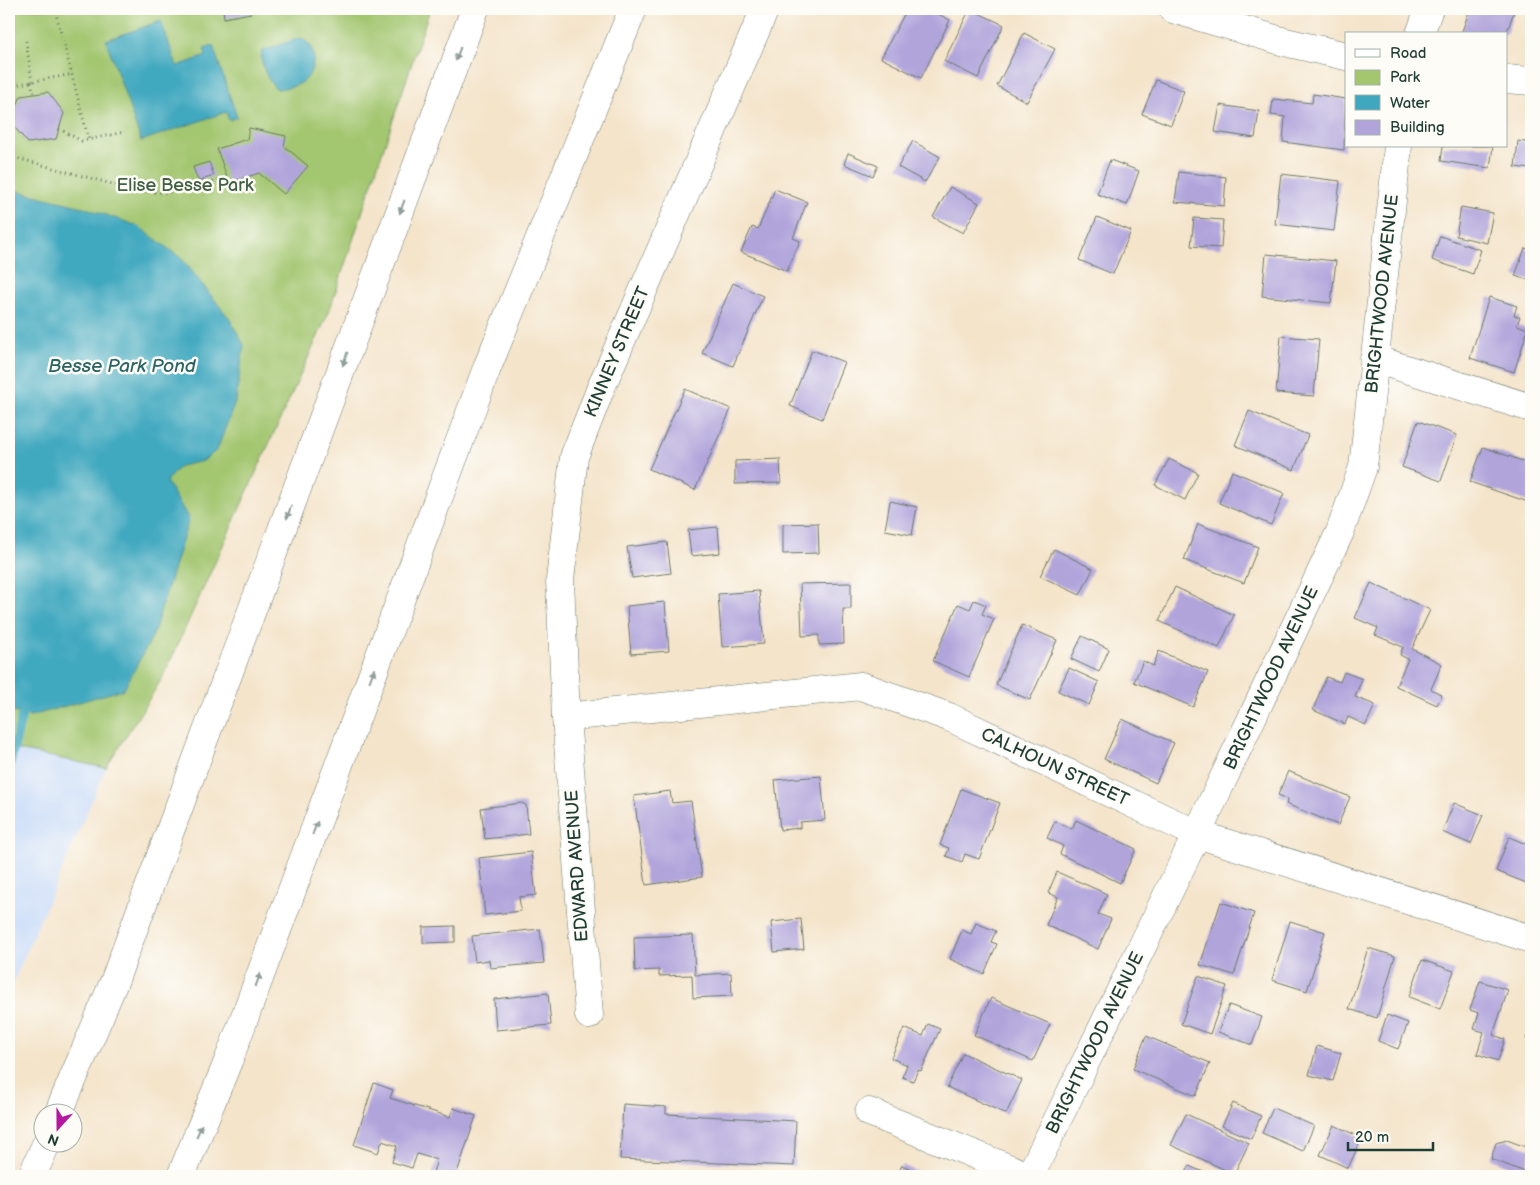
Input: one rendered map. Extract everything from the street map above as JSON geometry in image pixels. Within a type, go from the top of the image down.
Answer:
[{"type":"main road","points":[[63,1102],[114,982],[475,9]]},
{"type":"main road","points":[[180,1176],[228,1059],[487,368],[633,9]]},
{"type":"main road","name":"KINNEY STREET","points":[[566,717],[560,580],[574,457],[600,390],[765,9]]},
{"type":"main road","points":[[1173,9],[1285,42],[1345,56]]},
{"type":"main road","points":[[1421,32],[1429,9]]},
{"type":"main road","points":[[1508,80],[1531,81]]},
{"type":"main road","name":"BRIGHTWOOD AVENUE","points":[[1029,1176],[1197,834],[1340,532],[1363,467],[1398,148]]},
{"type":"main road","points":[[1374,359],[1531,408]]},
{"type":"main road","name":"CALHOUN STREET","points":[[566,717],[861,686],[949,717],[1197,834],[1531,939]]},
{"type":"main road","name":"EDWARD AVENUE","points":[[566,717],[589,1015]]},
{"type":"main road","points":[[869,1112],[1029,1176]]},
{"type":"main road","points":[[32,1176],[43,1152]]},
{"type":"path","points":[[52,9],[55,10],[73,74],[89,141]]},
{"type":"path","points":[[26,41],[34,94]]},
{"type":"path","points":[[9,86],[73,74]]},
{"type":"path","points":[[59,129],[82,141],[124,132]]},
{"type":"path","points":[[9,156],[134,190],[164,193],[188,190],[223,179]]},
{"type":"shaded area","points":[[9,748],[106,768],[9,992]]},
{"type":"green space","name":"Elise Besse Park","points":[[9,9],[430,9],[329,312],[163,677],[106,768],[9,748]]},
{"type":"water","points":[[161,21],[177,66],[206,56],[204,49],[213,46],[237,117],[229,120],[226,112],[141,141],[106,40]]},
{"type":"water","points":[[300,38],[311,47],[313,54],[312,68],[306,80],[289,87],[277,89],[270,82],[265,72],[261,56],[262,51]]},
{"type":"water","name":"Besse Park Pond","points":[[9,189],[83,207],[138,226],[182,259],[229,318],[244,345],[236,400],[217,450],[203,461],[180,466],[166,481],[189,519],[153,635],[124,689],[31,716],[9,711]]},
{"type":"building","points":[[223,9],[250,9],[251,13],[224,18]]},
{"type":"building","points":[[907,9],[928,9],[950,20],[921,78],[881,58]]},
{"type":"building","points":[[970,9],[1004,25],[978,78],[944,61]]},
{"type":"building","points":[[1470,9],[1515,9],[1507,32],[1462,32]]},
{"type":"building","points":[[1024,33],[1055,49],[1027,102],[997,86]]},
{"type":"building","points":[[1156,80],[1184,91],[1171,125],[1142,114]]},
{"type":"building","points":[[48,92],[64,113],[56,139],[28,143],[10,122],[21,96]]},
{"type":"building","points":[[1313,94],[1345,99],[1344,150],[1283,142],[1285,117],[1271,115],[1273,99],[1312,103]]},
{"type":"building","points":[[1220,105],[1259,111],[1255,138],[1215,132]]},
{"type":"building","points":[[249,128],[286,136],[284,146],[308,166],[284,194],[259,173],[229,183],[217,149],[247,139]]},
{"type":"building","points":[[913,141],[940,157],[925,182],[898,167]]},
{"type":"building","points":[[1518,141],[1531,143],[1531,169],[1515,167]]},
{"type":"building","points":[[1443,148],[1493,148],[1490,168],[1441,161]]},
{"type":"building","points":[[848,153],[878,166],[873,176],[844,164]]},
{"type":"building","points":[[1110,160],[1139,171],[1127,205],[1097,194]]},
{"type":"building","points":[[209,162],[214,176],[198,181],[193,167]]},
{"type":"building","points":[[1179,172],[1226,177],[1224,206],[1175,202]]},
{"type":"building","points":[[1281,174],[1340,181],[1334,231],[1275,224]]},
{"type":"building","points":[[950,187],[979,203],[963,233],[933,217]]},
{"type":"building","points":[[775,189],[807,202],[793,238],[800,241],[787,271],[741,252],[752,227],[758,229]]},
{"type":"building","points":[[1461,207],[1493,213],[1487,243],[1456,236]]},
{"type":"building","points":[[1097,217],[1131,231],[1113,274],[1079,260]]},
{"type":"building","points":[[1194,218],[1223,220],[1221,248],[1191,246]]},
{"type":"building","points":[[1440,236],[1481,250],[1473,274],[1432,260]]},
{"type":"building","points":[[1525,248],[1531,250],[1531,281],[1515,276]]},
{"type":"building","points":[[1266,254],[1336,261],[1331,303],[1262,296]]},
{"type":"building","points":[[733,283],[763,296],[733,366],[702,353]]},
{"type":"building","points":[[1489,297],[1517,306],[1514,315],[1520,317],[1517,325],[1528,329],[1514,372],[1470,358]]},
{"type":"building","points":[[1281,336],[1319,339],[1314,396],[1276,393]]},
{"type":"building","points":[[812,350],[844,362],[822,419],[790,406]]},
{"type":"building","points":[[685,389],[731,409],[695,490],[649,469]]},
{"type":"building","points":[[1249,411],[1308,435],[1294,470],[1235,445]]},
{"type":"building","points":[[1418,421],[1457,435],[1441,481],[1402,467]]},
{"type":"building","points":[[1483,447],[1531,464],[1531,503],[1470,482]]},
{"type":"building","points":[[780,459],[781,483],[735,484],[735,461]]},
{"type":"building","points":[[1169,459],[1198,473],[1185,500],[1155,485]]},
{"type":"building","points":[[1232,471],[1284,493],[1271,525],[1219,503]]},
{"type":"building","points":[[890,501],[917,507],[912,535],[885,530]]},
{"type":"building","points":[[818,523],[819,553],[783,554],[783,524]]},
{"type":"building","points":[[1198,524],[1258,547],[1244,583],[1184,560]]},
{"type":"building","points":[[718,527],[720,553],[691,556],[688,530]]},
{"type":"building","points":[[667,542],[671,573],[632,578],[627,547]]},
{"type":"building","points":[[1054,549],[1093,569],[1080,595],[1040,576]]},
{"type":"building","points":[[851,583],[851,609],[843,609],[844,644],[819,645],[819,635],[802,636],[800,584]]},
{"type":"building","points":[[1371,583],[1430,610],[1412,649],[1442,664],[1431,689],[1442,695],[1437,705],[1396,686],[1408,659],[1400,655],[1403,647],[1375,635],[1378,628],[1355,618]]},
{"type":"building","points":[[1175,587],[1234,615],[1219,648],[1159,621]]},
{"type":"building","points":[[759,591],[764,644],[722,647],[718,594]]},
{"type":"building","points":[[974,600],[986,605],[982,614],[994,619],[969,677],[933,661],[958,604],[970,609]]},
{"type":"building","points":[[665,602],[669,651],[631,654],[627,606]]},
{"type":"building","points":[[1022,625],[1057,640],[1030,700],[996,685]]},
{"type":"building","points":[[1082,636],[1109,649],[1099,672],[1071,659]]},
{"type":"building","points":[[1159,651],[1208,672],[1193,707],[1134,682],[1143,661],[1153,666]]},
{"type":"building","points":[[1069,668],[1099,682],[1089,705],[1058,691]]},
{"type":"building","points":[[1344,672],[1362,679],[1355,697],[1375,705],[1366,725],[1348,717],[1345,724],[1313,710],[1326,677],[1340,682]]},
{"type":"building","points":[[1122,719],[1174,743],[1156,783],[1104,759]]},
{"type":"building","points":[[1288,771],[1350,797],[1338,825],[1286,804],[1288,799],[1278,795]]},
{"type":"building","points":[[821,776],[825,820],[800,822],[800,828],[780,830],[775,780]]},
{"type":"building","points":[[961,789],[1000,803],[979,859],[965,854],[962,862],[946,856],[949,848],[940,845]]},
{"type":"building","points":[[670,791],[672,803],[691,801],[702,877],[646,885],[634,796]]},
{"type":"building","points":[[522,803],[526,805],[529,834],[485,839],[481,808]]},
{"type":"building","points":[[1454,803],[1483,815],[1471,844],[1442,832]]},
{"type":"building","points":[[1076,820],[1136,849],[1120,883],[1060,854],[1063,846],[1047,838],[1055,821],[1072,829]]},
{"type":"building","points":[[1509,837],[1531,846],[1531,877],[1529,884],[1496,871]]},
{"type":"building","points":[[531,852],[536,895],[519,897],[521,911],[485,915],[479,858]]},
{"type":"building","points":[[1057,872],[1107,894],[1098,914],[1111,919],[1098,949],[1046,925],[1058,897],[1048,893]]},
{"type":"building","points":[[1221,902],[1254,913],[1234,975],[1200,965]]},
{"type":"building","points":[[801,919],[804,949],[774,952],[771,922]]},
{"type":"building","points":[[1290,921],[1325,932],[1307,991],[1272,980]]},
{"type":"building","points":[[976,923],[996,931],[991,942],[997,944],[984,974],[950,959],[962,930],[971,934]]},
{"type":"building","points":[[455,926],[455,942],[423,943],[423,927]]},
{"type":"building","points":[[540,929],[544,963],[490,968],[489,960],[475,962],[472,936]]},
{"type":"building","points":[[693,935],[695,975],[731,973],[732,996],[693,998],[692,975],[659,976],[659,970],[635,971],[634,937]]},
{"type":"building","points":[[1368,948],[1395,956],[1377,1018],[1349,1009]]},
{"type":"building","points":[[1422,960],[1454,971],[1440,1009],[1409,997]]},
{"type":"building","points":[[1198,976],[1227,986],[1210,1034],[1181,1024]]},
{"type":"building","points":[[1480,981],[1508,990],[1493,1035],[1505,1039],[1498,1061],[1477,1054],[1484,1032],[1474,1029],[1479,1013],[1470,1010]]},
{"type":"building","points":[[548,993],[551,1025],[496,1030],[494,999]]},
{"type":"building","points":[[991,998],[1050,1024],[1033,1061],[974,1035]]},
{"type":"building","points":[[1229,1005],[1262,1017],[1252,1045],[1218,1032]]},
{"type":"building","points":[[1387,1015],[1408,1023],[1398,1049],[1378,1041]]},
{"type":"building","points":[[1531,1023],[1531,1041],[1526,1039]]},
{"type":"building","points":[[928,1024],[940,1029],[921,1071],[918,1070],[913,1081],[902,1077],[907,1065],[891,1058],[904,1028],[923,1036]]},
{"type":"building","points":[[1146,1036],[1210,1063],[1196,1096],[1133,1069]]},
{"type":"building","points":[[1317,1046],[1341,1053],[1333,1081],[1309,1075]]},
{"type":"building","points":[[963,1053],[1022,1080],[1006,1114],[947,1087]]},
{"type":"building","points":[[374,1083],[393,1090],[390,1098],[450,1117],[453,1108],[476,1116],[456,1176],[432,1175],[437,1160],[417,1154],[412,1168],[392,1162],[397,1146],[382,1141],[378,1153],[354,1145]]},
{"type":"building","points":[[1233,1103],[1261,1116],[1251,1139],[1222,1126]]},
{"type":"building","points":[[623,1104],[666,1107],[666,1114],[796,1121],[794,1166],[620,1159]]},
{"type":"building","points":[[1273,1108],[1314,1126],[1303,1151],[1262,1133]]},
{"type":"building","points":[[1186,1114],[1249,1143],[1234,1174],[1171,1145]]},
{"type":"building","points":[[1334,1125],[1362,1138],[1348,1168],[1320,1155]]},
{"type":"building","points":[[1507,1140],[1531,1149],[1525,1172],[1491,1159],[1496,1143]]},
{"type":"building","points":[[902,1165],[926,1176],[897,1176]]},
{"type":"building","points":[[1189,1166],[1213,1176],[1185,1176]]},
{"type":"waterway","points":[[9,768],[22,715]]}]
